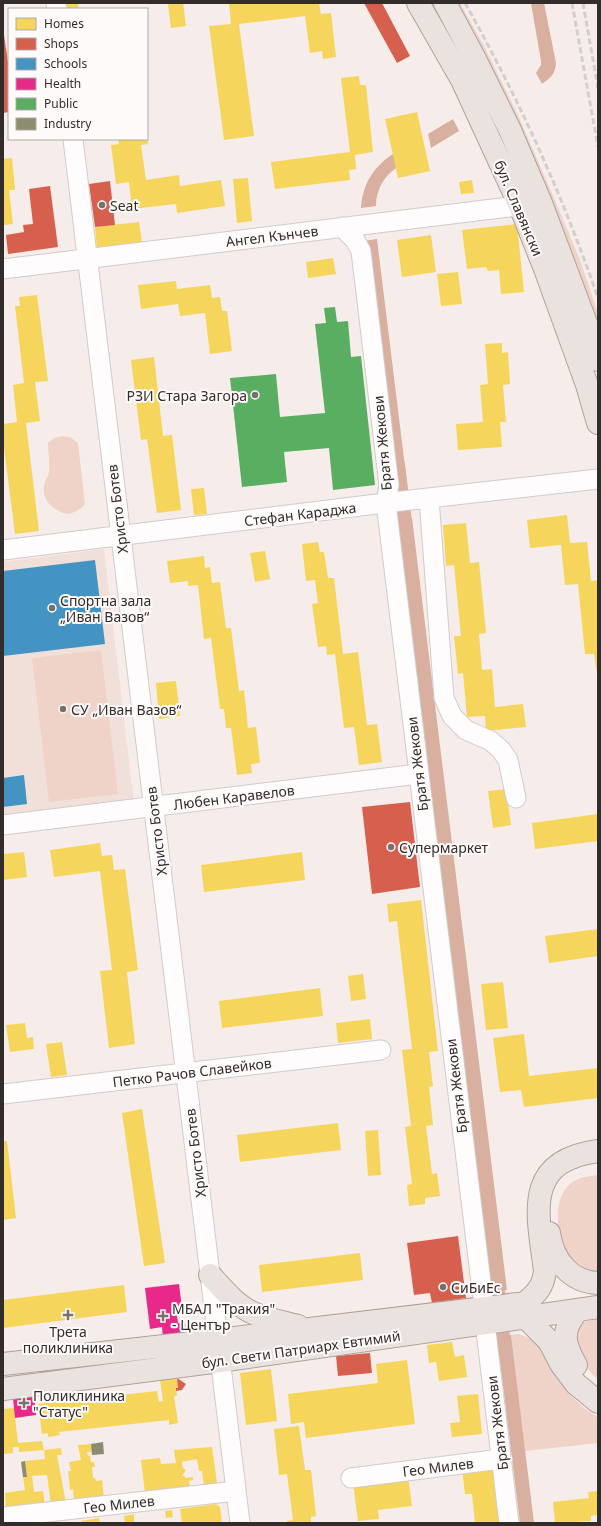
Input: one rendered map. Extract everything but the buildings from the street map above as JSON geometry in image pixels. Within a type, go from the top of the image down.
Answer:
[{"type":"main road","name":"бул. Славянски","points":[[418,3],[530,204],[589,331],[598,360]]},
{"type":"main road","name":"бул. Славянски","points":[[445,3],[510,130],[530,204],[545,269],[587,385],[598,423]]},
{"type":"main road","points":[[598,1158],[578,1154],[563,1161],[552,1171],[542,1186],[538,1204],[545,1271],[544,1280],[541,1287],[506,1313],[549,1341],[561,1364],[576,1384],[598,1402]]},
{"type":"main road","points":[[598,1158],[581,1162],[561,1177],[551,1192],[546,1212],[550,1240],[554,1253],[561,1264],[575,1277],[581,1280],[598,1283]]},
{"type":"main road","points":[[210,1275],[230,1296],[250,1312],[272,1320],[309,1329]]},
{"type":"main road","name":"бул. Свети Патриарх Евтимий","points":[[3,1389],[219,1351],[506,1313],[598,1293]]},
{"type":"main road","points":[[588,1308],[566,1327],[565,1337],[566,1345],[580,1371],[598,1389]]},
{"type":"main road","name":"бул. Свети Патриарх Евтимий","points":[[3,1364],[219,1351],[309,1329],[588,1308]]},
{"type":"street","name":"Христо Ботев","points":[[73,140],[240,1523]]},
{"type":"street","name":"Ангел Кънчев","points":[[3,269],[530,204]]},
{"type":"street","name":"Братя Жекови","points":[[360,225],[355,240],[361,251],[389,485],[405,501],[418,774],[506,1313],[501,1459],[509,1523]]},
{"type":"street","name":"Стефан Караджа","points":[[3,550],[598,479]]},
{"type":"street","points":[[405,501],[444,698],[452,716],[466,730],[491,741],[501,750],[508,760],[516,798]]},
{"type":"street","name":"Любен Каравелов","points":[[3,825],[418,774]]},
{"type":"street","name":"Петко Рачов Славейков","points":[[3,1094],[381,1050]]},
{"type":"street","name":"Гео Милев","points":[[351,1478],[501,1459]]},
{"type":"street","name":"Гео Милев","points":[[3,1517],[236,1491]]},
{"type":"shaded area","points":[[455,3],[460,3],[484,46],[517,113],[554,198],[580,260],[598,313],[598,336]]},
{"type":"shaded area","points":[[531,3],[544,3],[556,63],[555,70],[552,75],[542,84],[536,73],[541,65],[541,61]]},
{"type":"shaded area","points":[[453,119],[459,131],[431,148],[428,134]]},
{"type":"shaded area","points":[[396,152],[398,167],[389,174],[379,189],[376,206],[361,208],[364,190],[371,175],[382,163]]},
{"type":"shaded area","points":[[377,239],[407,483],[395,484],[364,241]]},
{"type":"shaded area","points":[[63,436],[70,437],[78,443],[85,504],[78,510],[69,514],[58,511],[50,505],[44,492],[45,482],[49,471],[48,443],[54,438]]},
{"type":"shaded area","points":[[412,518],[507,1290],[492,1292],[398,519]]},
{"type":"shaded area","name":"СУ „Иван Вазов“","points":[[104,549],[134,803],[3,818],[3,562]]},
{"type":"shaded area","points":[[101,650],[118,794],[49,802],[32,658]]},
{"type":"shaded area","points":[[598,1175],[598,1273],[588,1271],[578,1266],[570,1258],[564,1248],[560,1236],[558,1210],[566,1189],[574,1181]]},
{"type":"shaded area","points":[[598,1319],[598,1380],[581,1359],[573,1333],[580,1323]]},
{"type":"shaded area","points":[[519,1334],[531,1339],[543,1351],[550,1368],[560,1383],[584,1408],[598,1417],[598,1443],[525,1451],[511,1335]]},
{"type":"shaded area","points":[[511,1335],[534,1523],[520,1523],[497,1337]]},
{"type":"waterway","points":[[398,465],[407,538]]},
{"type":"waterway","points":[[496,1273],[505,1354]]},
{"type":"railway","points":[[465,3],[503,74],[555,185],[598,298]]},
{"type":"railway","points":[[572,3],[598,147]]},
{"type":"railway","points":[[583,3],[598,88]]},
{"type":"place","name":"Seat","points":[[102,205]]},
{"type":"place","name":"РЗИ Стара Загора","points":[[255,395]]},
{"type":"place","name":"Спортна зала „Иван Вазов“","points":[[52,608]]},
{"type":"place","name":"СУ „Иван Вазов“","points":[[63,709]]},
{"type":"place","name":"Супермаркет","points":[[391,847]]},
{"type":"place","name":"СиБиЕс","points":[[443,1287]]},
{"type":"place","name":"Трета поликлиника","points":[[68,1315]]},
{"type":"place","name":"МБАЛ \"Тракия\" - Център","points":[[163,1316]]},
{"type":"place","name":"Поликлиника \"Статус\"","points":[[24,1403]]}]
